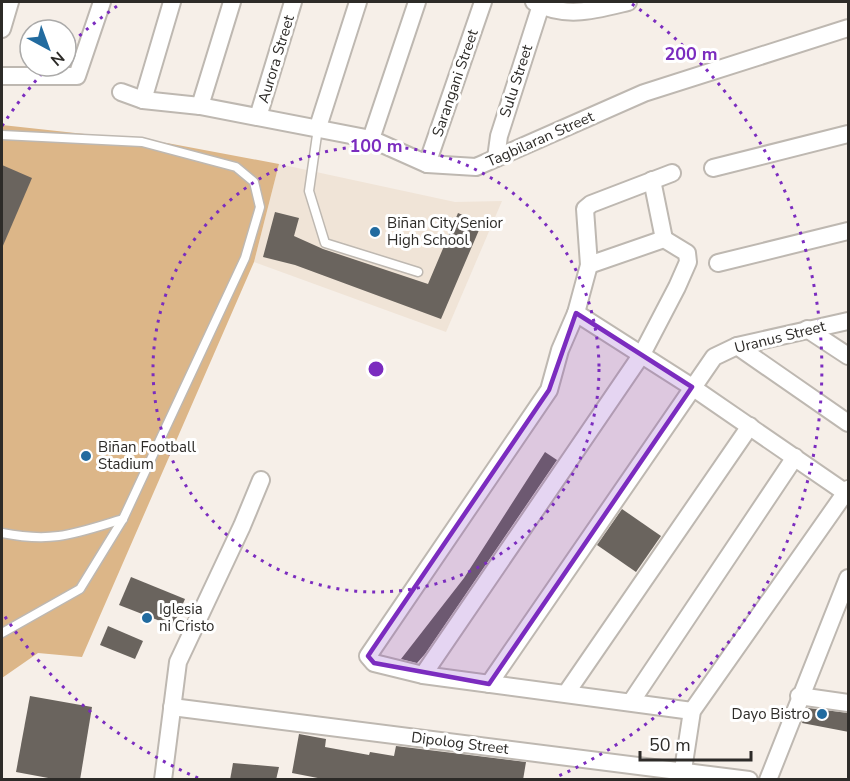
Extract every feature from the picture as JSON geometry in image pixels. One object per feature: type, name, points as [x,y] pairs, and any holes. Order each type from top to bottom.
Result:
[{"type":"street","points":[[2,29],[10,2]]},
{"type":"street","points":[[2,76],[77,76],[102,2]]},
{"type":"street","points":[[143,99],[172,2]]},
{"type":"street","points":[[200,106],[232,2]]},
{"type":"street","name":"Aurora Street","points":[[258,117],[293,2]]},
{"type":"street","points":[[318,127],[358,2]]},
{"type":"street","points":[[371,139],[417,2]]},
{"type":"street","name":"Sarangani Street","points":[[427,165],[483,2]]},
{"type":"street","points":[[538,3],[564,12],[584,13],[628,2]]},
{"type":"street","name":"Sulu Street","points":[[496,158],[498,136],[538,3]]},
{"type":"street","name":"Tagbilaran Street","points":[[121,92],[143,99],[200,106],[371,139],[427,165],[476,167],[654,90],[849,28]]},
{"type":"street","points":[[713,168],[849,134]]},
{"type":"street","points":[[672,174],[585,208],[590,265],[576,313],[560,350],[549,390],[368,656],[374,663],[423,675],[692,711]]},
{"type":"street","points":[[423,675],[642,354],[688,261],[687,253],[663,239],[652,180]]},
{"type":"street","points":[[718,263],[849,231]]},
{"type":"street","points":[[590,265],[663,239]]},
{"type":"street","points":[[576,313],[642,354],[847,491],[692,711],[683,770]]},
{"type":"street","name":"Uranus Street","points":[[489,684],[714,357],[737,346],[849,321]]},
{"type":"street","points":[[807,329],[849,356]]},
{"type":"street","points":[[737,346],[849,423]]},
{"type":"street","points":[[567,693],[750,426]]},
{"type":"street","points":[[631,702],[795,457]]},
{"type":"street","points":[[163,780],[178,662],[261,480]]},
{"type":"street","points":[[768,780],[799,696],[849,578]]},
{"type":"street","points":[[799,696],[849,703]]},
{"type":"street","name":"Dipolog Street","points":[[172,707],[749,780]]},
{"type":"lane","points":[[318,127],[309,191],[325,243],[418,272]]},
{"type":"lane","points":[[2,135],[142,142],[236,167],[254,182],[260,207],[245,258],[123,519],[80,589],[2,630]]},
{"type":"lane","points":[[2,533],[24,538],[62,538],[123,519]]},
{"type":"highlighted area","points":[[576,313],[692,387],[489,684],[374,663],[368,656],[549,390]]},
{"type":"shaded area","name":"Biñan Football Stadium","points":[[2,125],[167,143],[279,164],[254,262],[82,657],[38,653],[2,678]]},
{"type":"shaded area","name":"Biñan City Senior High School","points":[[279,164],[455,202],[502,201],[446,332],[254,262]]},
{"type":"building","points":[[2,165],[32,178],[2,248]]},
{"type":"building","points":[[275,212],[299,218],[294,236],[323,249],[428,284],[458,213],[482,223],[441,319],[295,265],[263,257]]},
{"type":"building","points":[[545,452],[557,460],[425,654],[417,663],[401,659],[464,578]]},
{"type":"building","points":[[622,509],[661,536],[636,572],[597,545]]},
{"type":"building","points":[[131,577],[185,599],[173,626],[119,605]]},
{"type":"building","points":[[108,626],[143,641],[135,659],[100,645]]},
{"type":"building","points":[[30,696],[92,707],[80,780],[59,780],[16,772]]},
{"type":"building","points":[[808,708],[849,713],[849,732],[802,723]]},
{"type":"building","points":[[299,734],[326,739],[325,747],[369,755],[370,752],[394,756],[396,746],[526,762],[523,780],[328,780],[292,773]]},
{"type":"building","points":[[233,763],[279,767],[276,780],[230,780]]},
{"type":"place","name":"Biñan City Senior High School","points":[[375,232]]},
{"type":"place","name":"Biñan Football Stadium","points":[[86,456]]},
{"type":"place","name":"Iglesia ni Cristo","points":[[147,618]]},
{"type":"place","name":"Dayo Bistro","points":[[822,714]]}]
